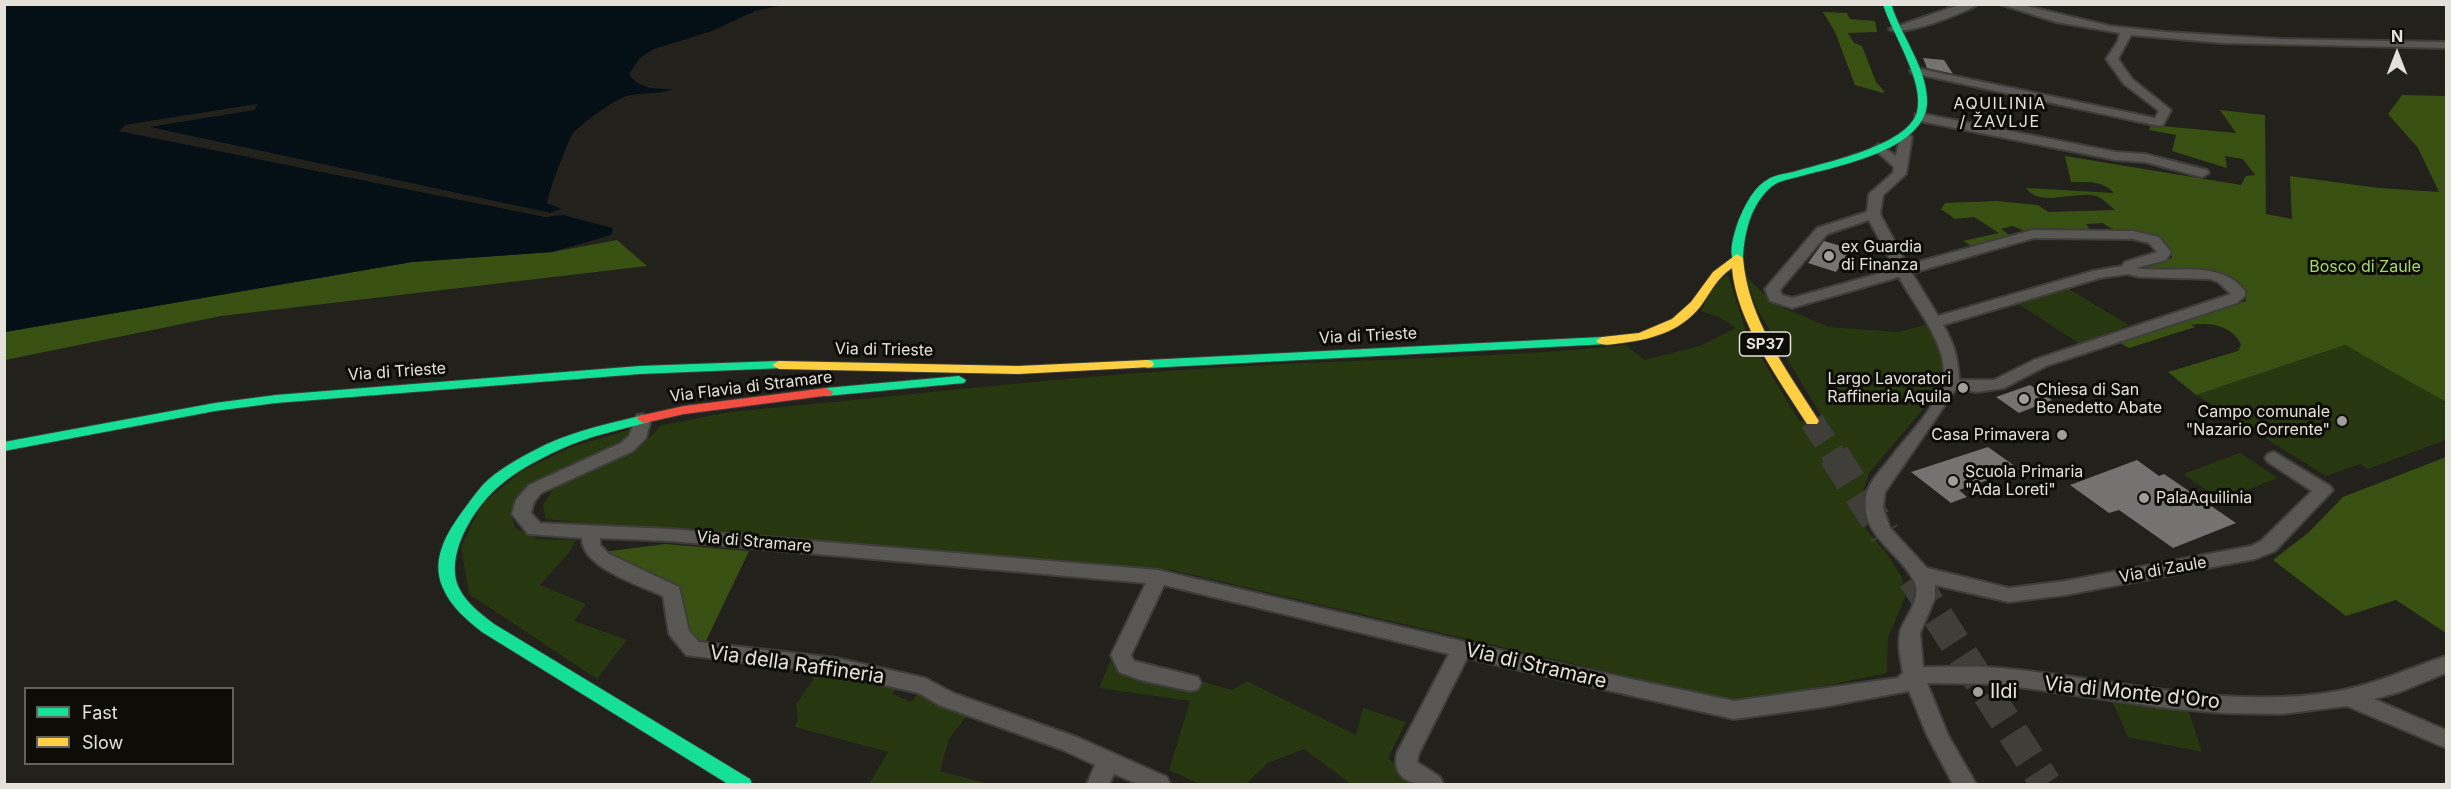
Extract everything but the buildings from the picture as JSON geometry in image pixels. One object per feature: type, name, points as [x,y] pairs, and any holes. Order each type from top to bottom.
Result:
[{"type":"street","points":[[1894,29],[1904,29],[1972,4]]},
{"type":"street","points":[[2005,4],[2058,21],[2196,38],[2446,45]]},
{"type":"street","points":[[1889,7],[1894,29],[1916,71],[1922,89],[1919,117],[1906,137],[1899,174],[1876,194],[1873,214],[1902,271],[1935,322],[1950,357],[1951,383],[1942,401],[1876,491],[1873,504],[1875,516],[1885,538],[1919,573],[1926,586],[1924,602],[1908,638],[1915,675],[1939,738],[1965,784]]},
{"type":"street","points":[[1916,71],[2159,122],[2165,110],[2127,81],[2113,63],[2112,59],[2124,41],[2126,30]]},
{"type":"street","points":[[1919,117],[2116,156],[2145,158],[2202,173]]},
{"type":"street","name":"SP37","points":[[1812,421],[1749,314],[1736,273],[1737,246],[1749,210],[1769,183],[1879,148],[1906,137]]},
{"type":"street","points":[[1879,148],[1901,167]]},
{"type":"street","points":[[1873,214],[1829,227],[1816,235],[1797,263],[1772,289],[1771,293],[1775,298],[1792,303],[2033,234],[2133,235],[2154,240],[2164,252],[2161,256],[2130,265],[2127,270]]},
{"type":"street","name":"Via di Trieste","points":[[4,447],[126,423],[276,399],[610,372],[750,364],[1018,370],[1587,342],[1640,336],[1665,328],[1684,317],[1715,272],[1736,261]]},
{"type":"street","points":[[1935,322],[2098,274],[2127,270],[2140,273],[2211,275],[2233,286],[2238,296],[2040,363],[2012,381],[1990,388],[1980,389],[1951,383]]},
{"type":"street","name":"Via Flavia di Stramare","points":[[743,784],[493,631],[469,613],[453,597],[445,576],[446,556],[462,517],[476,500],[500,478],[551,448],[643,419],[732,403],[1071,368]]},
{"type":"street","name":"Via di Stramare","points":[[643,419],[637,438],[627,447],[535,489],[525,500],[521,514],[535,529],[670,535],[1158,577],[1734,710],[1823,699],[1903,685],[1915,675]]},
{"type":"street","name":"Via di Zaule","points":[[1919,573],[1991,593],[2009,595],[2065,588],[2255,552],[2268,546],[2324,490],[2274,458]]},
{"type":"street","name":"Via della Raffineria","points":[[591,533],[591,546],[602,559],[672,592],[679,634],[693,649],[836,666],[925,686],[946,699],[1038,731],[1160,784]]},
{"type":"street","points":[[1158,577],[1121,655],[1126,666],[1140,672],[1191,683]]},
{"type":"street","points":[[1432,784],[1405,766],[1408,753],[1462,648]]},
{"type":"street","name":"Via di Monte d'Oro","points":[[1915,675],[1995,676],[2094,692],[2247,706],[2300,704],[2350,698],[2393,686],[2446,663]]},
{"type":"street","name":"Via di Monte d'Oro","points":[[2350,698],[2446,739]]},
{"type":"street","points":[[1098,784],[1108,762]]},
{"type":"green space","points":[[1823,12],[1847,13],[1850,19],[1875,21],[1877,32],[1848,33],[1854,43],[1862,46],[1876,82],[1884,91],[1883,93],[1855,85],[1835,32]]},
{"type":"green space","name":"Bosco di Zaule","points":[[2402,95],[2446,96],[2446,402],[2345,345],[2196,395],[2168,372],[2238,351],[2241,345],[2232,333],[2213,325],[2198,324],[2191,325],[2195,327],[2129,348],[2120,343],[2246,301],[2245,291],[2234,282],[2223,276],[2200,270],[2149,271],[2140,268],[2172,258],[2168,248],[2162,241],[2152,237],[2120,231],[2103,223],[2086,224],[2090,229],[2028,232],[2012,226],[2001,229],[2011,236],[1972,246],[1963,241],[1999,233],[1974,217],[1955,219],[1941,209],[1945,203],[1996,201],[2038,205],[2048,212],[2115,210],[2096,196],[2040,197],[2032,194],[2026,188],[2114,193],[2100,184],[2071,182],[2065,156],[2241,185],[2246,176],[2255,175],[2243,159],[2225,156],[2227,168],[2172,151],[2176,135],[2149,130],[2151,125],[2236,133],[2220,110],[2265,115],[2266,214],[2292,219],[2290,176],[2379,188],[2439,192],[2418,148],[2388,114]]},
{"type":"green space","points":[[617,240],[647,266],[221,316],[5,360],[5,332],[412,262],[552,252]]},
{"type":"green space","points":[[1728,275],[1746,332],[1799,421],[1824,420],[1757,309],[1745,275],[1774,304],[1829,327],[1898,332],[1929,324],[1944,367],[1930,401],[1869,473],[1859,503],[1866,529],[1902,577],[1905,597],[1888,638],[1887,673],[1741,703],[1172,570],[573,522],[546,519],[543,505],[554,488],[638,449],[662,425],[730,412],[1069,379],[1238,366],[1515,354],[1626,345],[1644,360],[1700,346],[1736,328],[1719,317],[1701,311],[1713,284]]},
{"type":"green space","points":[[2067,288],[2129,325],[2080,344],[2017,303]]},
{"type":"green space","name":"Campo comunale \"Nazario Corrente\"","points":[[2345,345],[2446,402],[2446,440],[2368,469],[2360,464],[2326,476],[2196,395]]},
{"type":"green space","points":[[632,429],[627,438],[529,485],[510,511],[515,528],[537,539],[576,540],[568,554],[540,585],[586,604],[574,621],[627,640],[597,679],[469,594],[461,547],[481,505],[520,472],[571,447]]},
{"type":"green space","points":[[2240,453],[2278,478],[2221,500],[2183,474]]},
{"type":"green space","points":[[2446,457],[2446,633],[2396,600],[2346,616],[2273,560],[2308,533],[2343,497]]},
{"type":"green space","points":[[665,544],[749,551],[704,645],[691,641],[682,613],[682,597],[677,585],[603,552]]},
{"type":"green space","points":[[1111,660],[1129,675],[1163,686],[1199,691],[1204,682],[1232,690],[1247,681],[1356,735],[1363,708],[1406,722],[1388,758],[1417,784],[1351,784],[1304,749],[1268,763],[1246,784],[1200,784],[1169,770],[1190,701],[1099,688]]},
{"type":"green space","points":[[809,668],[898,685],[892,694],[911,702],[920,690],[931,701],[968,714],[949,739],[940,771],[989,784],[869,784],[888,752],[795,727],[798,719],[796,704],[813,680]]},
{"type":"green space","points":[[2110,697],[2187,706],[2202,752],[2128,737]]},
{"type":"shaded area","points":[[5,5],[783,5],[755,11],[712,31],[654,49],[640,58],[629,74],[637,83],[648,87],[672,89],[627,96],[598,112],[573,133],[547,203],[561,209],[550,213],[148,127],[257,104],[125,125],[120,131],[545,217],[563,215],[613,228],[611,235],[552,252],[412,262],[5,332]]},
{"type":"pier","points":[[258,104],[254,110],[150,127],[550,213],[561,209],[558,214],[546,217],[119,131],[125,125]],"holes":[[[146,124],[147,130],[541,213],[125,129]]]},
{"type":"tunnel","points":[[1812,421],[1835,457]]},
{"type":"tunnel","points":[[1834,455],[1885,534]]},
{"type":"tunnel","points":[[1913,578],[2046,784]]},
{"type":"traffic: fast","points":[[1737,258],[1745,218],[1755,199],[1768,184],[1777,179],[1846,160],[1887,145],[1904,135],[1916,124],[1922,112],[1923,98],[1920,85],[1887,4]]},
{"type":"traffic: fast","points":[[1147,364],[1602,341]]},
{"type":"traffic: fast","points":[[4,447],[215,407],[276,399],[640,370],[779,365]]},
{"type":"traffic: fast","points":[[826,392],[959,380]]},
{"type":"traffic: fast","points":[[644,419],[567,441],[517,467],[489,487],[459,526],[451,542],[447,558],[447,573],[451,587],[459,601],[471,615],[488,628],[743,784]]},
{"type":"traffic: slow","points":[[1737,258],[1744,299],[1753,320],[1776,364],[1812,421]]},
{"type":"traffic: slow","points":[[1602,341],[1627,339],[1653,333],[1677,322],[1695,305],[1717,274],[1736,261]]},
{"type":"traffic: slow","points":[[779,365],[1018,370],[1147,364]]},
{"type":"traffic: jam","points":[[644,419],[684,410],[826,392]]},
{"type":"place","name":"ex Guardia di Finanza","points":[[1829,256]]},
{"type":"place","name":"Largo Lavoratori Raffineria Aquila","points":[[1963,388]]},
{"type":"place","name":"Chiesa di San Benedetto Abate","points":[[2024,399]]},
{"type":"place","name":"Campo comunale \"Nazario Corrente\"","points":[[2342,421]]},
{"type":"place","name":"Casa Primavera","points":[[2062,435]]},
{"type":"place","name":"Scuola Primaria \"Ada Loreti\"","points":[[1953,481]]},
{"type":"place","name":"PalaAquilinia","points":[[2144,498]]},
{"type":"place","name":"Ildi","points":[[1978,692]]},
{"type":"district","name":"AQUILINIA / ŽAVLJE","points":[[2000,113]]}]
